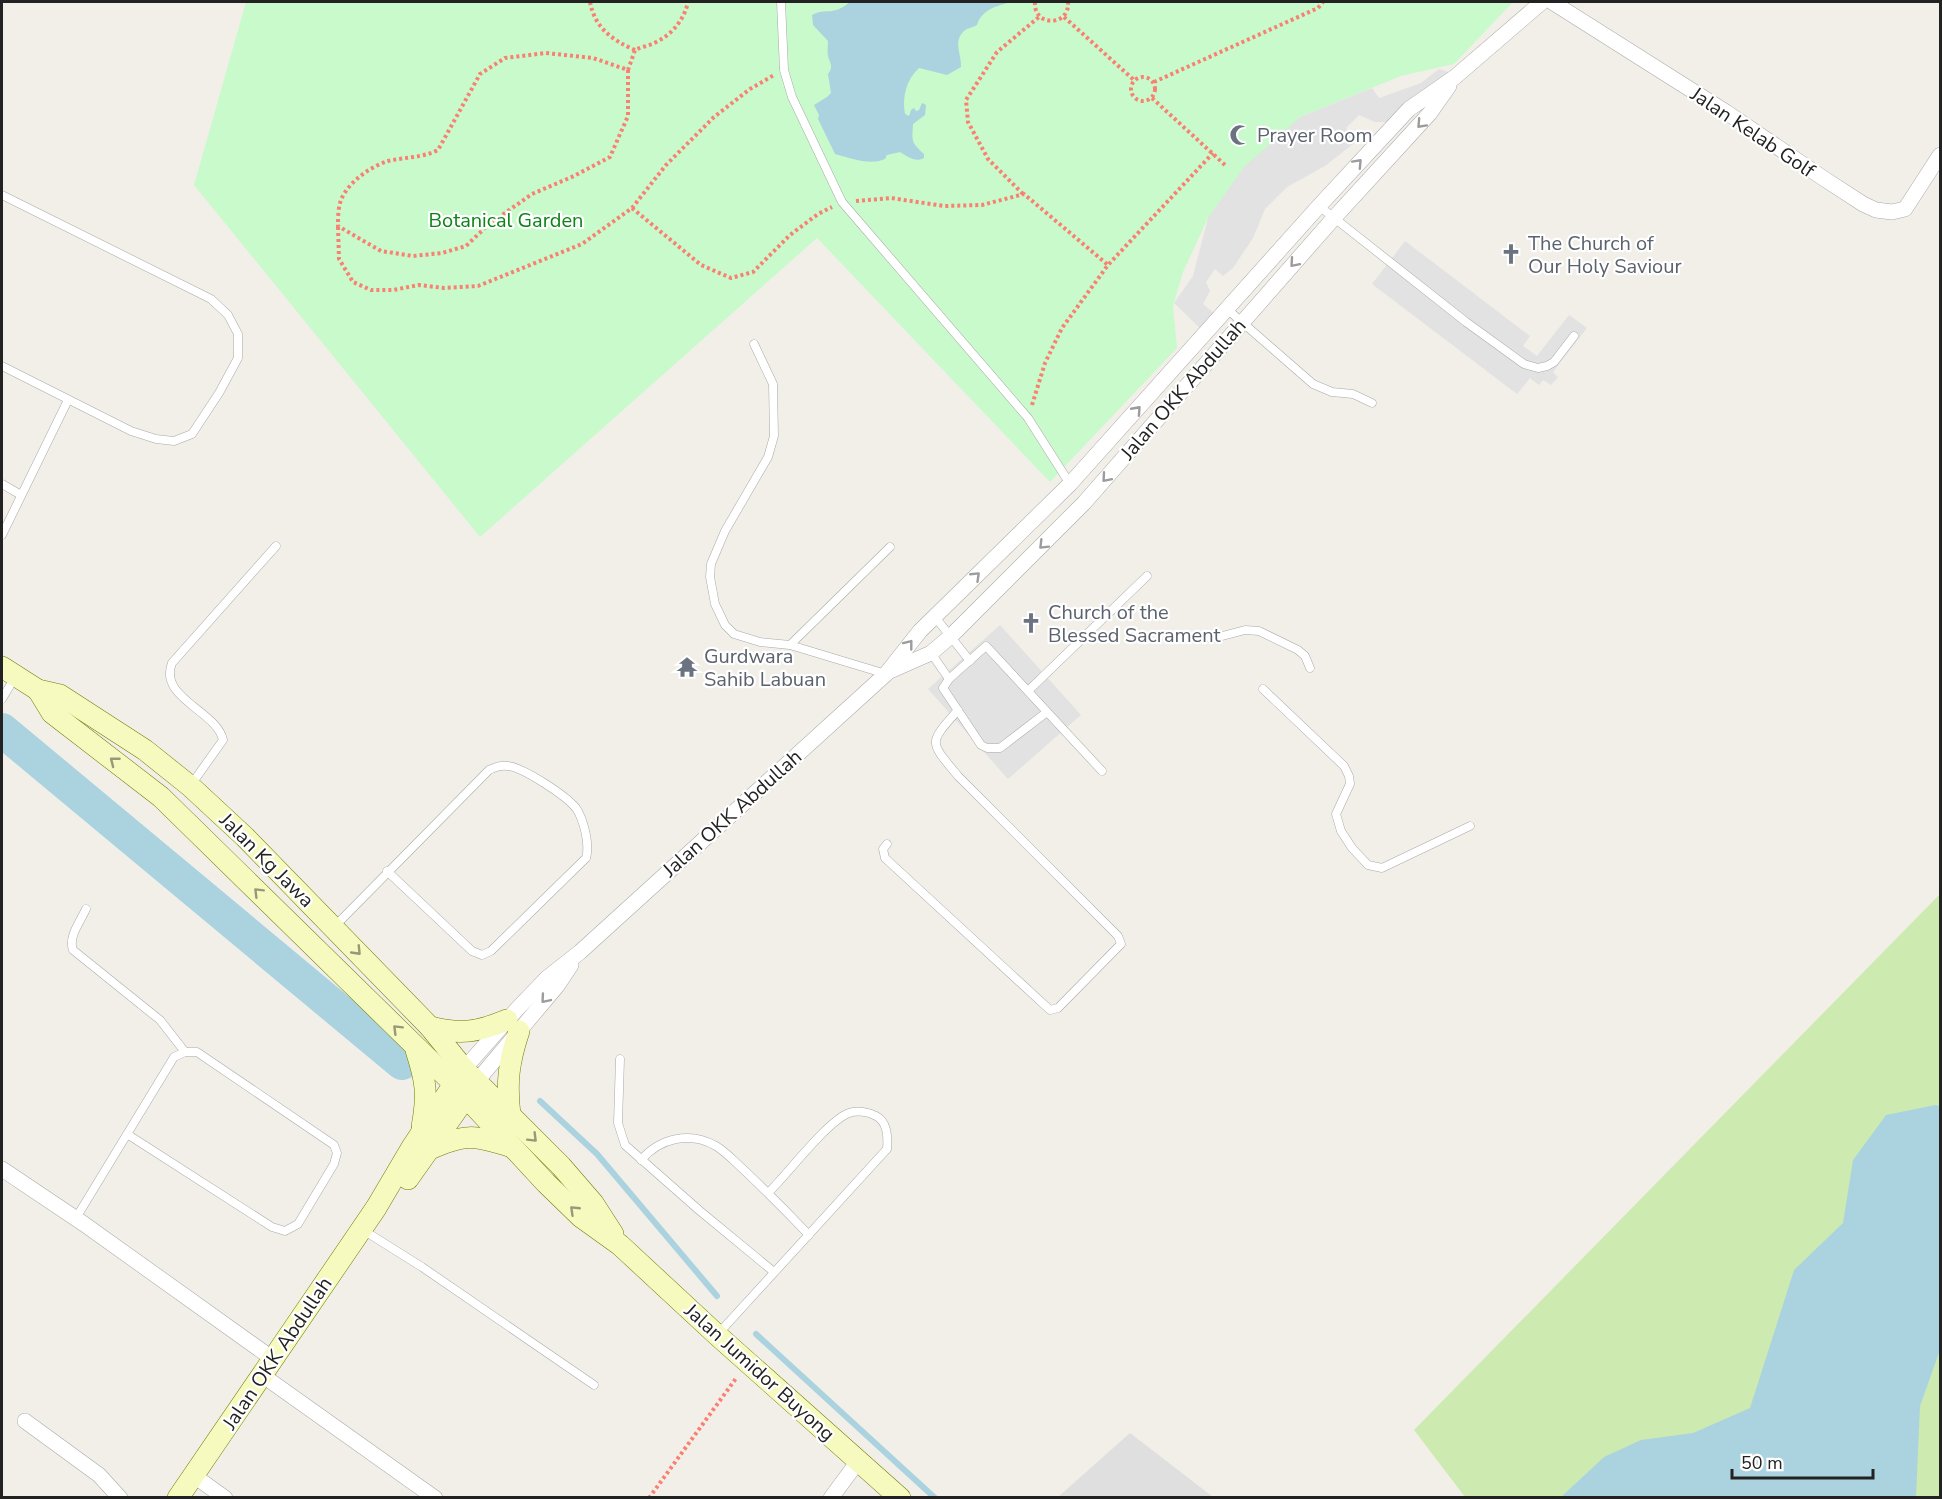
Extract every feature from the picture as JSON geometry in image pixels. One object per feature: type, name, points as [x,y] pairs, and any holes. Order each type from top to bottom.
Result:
[{"type":"main road","name":"Jalan Kg Jawa","points":[[9,672],[38,690],[60,695],[145,750],[190,786],[245,837],[430,1027],[465,1083]]},
{"type":"main road","name":"Jalan Kg Jawa","points":[[38,690],[52,713],[160,797],[415,1048],[465,1083]]},
{"type":"main road","points":[[430,1027],[452,1033],[513,1025],[512,1052],[507,1078],[510,1114]]},
{"type":"main road","points":[[415,1048],[426,1084],[424,1142],[476,1136],[513,1147]]},
{"type":"main road","name":"Jalan Jumidor Buyong","points":[[465,1083],[510,1114],[561,1166],[593,1203],[620,1245]]},
{"type":"main road","name":"Jalan Jumidor Buyong","points":[[465,1083],[513,1147],[581,1217],[620,1245],[717,1335],[900,1497]]},
{"type":"main road","name":"Jalan OKK Abdullah","points":[[178,1497],[362,1229],[391,1180],[424,1142],[465,1083]]},
{"type":"street","name":"Jalan OKK Abdullah","points":[[465,1083],[513,1025],[547,978],[580,952],[886,674],[920,630],[1070,484],[1409,109],[1455,76],[1542,2]]},
{"type":"street","name":"Jalan Kelab Golf","points":[[1552,2],[1726,112],[1833,185],[1876,210],[1892,212],[1905,209],[1941,155]]},
{"type":"street","name":"Jalan OKK Abdullah","points":[[886,674],[931,653],[951,636],[1084,503],[1333,219],[1430,113],[1455,76]]},
{"type":"street","points":[[2,1169],[76,1218],[435,1497]]},
{"type":"street","points":[[25,1421],[99,1475],[120,1497]]},
{"type":"street","points":[[831,1497],[858,1461]]},
{"type":"street","points":[[193,1476],[225,1497]]},
{"type":"lane","points":[[781,2],[784,70],[792,97],[842,202],[1028,418],[1070,484]]},
{"type":"lane","points":[[2,195],[211,299],[228,315],[238,334],[238,358],[219,393],[192,434],[174,441],[156,439],[131,431],[2,366]]},
{"type":"lane","points":[[1319,206],[1466,322],[1524,364],[1538,368],[1554,362],[1574,336]]},
{"type":"lane","points":[[1227,309],[1313,384],[1332,392],[1353,393],[1372,404]]},
{"type":"lane","points":[[754,344],[773,384],[774,436],[768,457],[725,531],[711,564],[710,577],[716,604],[725,625],[734,634],[760,642],[790,645],[886,674]]},
{"type":"lane","points":[[2,535],[68,400]]},
{"type":"lane","points":[[2,484],[21,495]]},
{"type":"lane","points":[[190,786],[223,740],[222,734],[215,726],[169,680],[172,663],[276,546]]},
{"type":"lane","points":[[790,645],[890,546]]},
{"type":"lane","points":[[1028,691],[1147,576]]},
{"type":"lane","points":[[935,617],[970,661]]},
{"type":"lane","points":[[1211,639],[1245,630],[1259,631],[1298,650],[1305,656],[1310,668]]},
{"type":"lane","points":[[1047,712],[1000,748],[992,749],[981,745],[943,688],[949,679],[986,646],[1102,771]]},
{"type":"lane","points":[[931,653],[949,679]]},
{"type":"lane","points":[[2,699],[9,672]]},
{"type":"lane","points":[[1263,689],[1344,766],[1350,784],[1336,814],[1341,831],[1352,848],[1368,865],[1382,868],[1470,826]]},
{"type":"lane","points":[[887,844],[883,849],[885,858],[1050,1010],[1058,1008],[1121,944],[1118,936],[958,776],[942,756],[936,746],[935,738],[939,730],[958,710]]},
{"type":"lane","points":[[334,927],[387,871],[489,770],[500,765],[511,766],[550,786],[576,809],[588,842],[586,858],[491,951],[482,955],[472,951],[387,871]]},
{"type":"lane","points":[[86,909],[73,937],[74,950],[160,1020],[185,1052]]},
{"type":"lane","points":[[76,1218],[127,1134],[174,1057],[185,1052],[197,1052],[334,1145],[337,1153],[334,1164],[298,1224],[285,1231],[272,1227],[127,1134]]},
{"type":"lane","points":[[620,1059],[618,1123],[625,1145],[699,1211],[774,1272]]},
{"type":"lane","points":[[717,1335],[887,1149],[886,1128],[879,1117],[866,1112],[849,1113],[834,1123],[768,1192]]},
{"type":"lane","points":[[641,1160],[651,1149],[674,1140],[685,1138],[703,1140],[726,1153],[809,1235]]},
{"type":"lane","points":[[362,1229],[422,1267],[594,1385]]},
{"type":"path","points":[[590,2],[597,22],[606,33],[617,42],[635,50],[658,41],[674,30],[688,2]]},
{"type":"path","points":[[1035,2],[1034,7],[1039,17],[1048,22],[1064,17],[1068,2]]},
{"type":"path","points":[[1154,82],[1318,8],[1323,2]]},
{"type":"path","points":[[1024,194],[988,159],[968,122],[966,100],[998,52],[1039,17]]},
{"type":"path","points":[[1064,17],[1134,80]]},
{"type":"path","points":[[338,226],[381,251],[413,256],[442,253],[466,246],[488,225],[532,194],[574,177],[610,157],[628,116],[628,70],[635,50]]},
{"type":"path","points":[[628,70],[593,58],[546,53],[506,58],[480,74],[438,150],[428,155],[387,162],[363,173],[343,195],[338,214],[339,259],[353,282],[370,290],[393,290],[419,285],[444,288],[478,286],[582,244],[632,208],[666,165],[714,117],[750,89],[784,70]]},
{"type":"path","points":[[1144,76],[1154,82],[1155,93],[1152,98],[1142,101],[1132,96],[1131,85],[1134,80],[1144,76]]},
{"type":"path","points":[[1152,98],[1225,165]]},
{"type":"path","points":[[1028,418],[1045,363],[1062,328],[1108,265],[1213,153]]},
{"type":"path","points":[[649,1497],[748,1361]]},
{"type":"shaded area","points":[[1439,69],[1455,74],[1403,122],[1375,122],[1359,115],[1346,128],[1357,141],[1325,166],[1287,187],[1265,209],[1253,238],[1233,268],[1223,276],[1215,269],[1206,282],[1210,291],[1203,304],[1219,317],[1206,334],[1174,303],[1193,276],[1208,218],[1244,167],[1300,117],[1372,88],[1379,98],[1421,83]]},
{"type":"shaded area","points":[[1405,241],[1530,336],[1523,346],[1537,356],[1569,315],[1587,328],[1553,372],[1558,377],[1551,385],[1543,380],[1539,385],[1530,378],[1517,394],[1372,284]]},
{"type":"shaded area","points":[[1000,625],[1081,715],[1008,779],[928,689]]},
{"type":"shaded area","points":[[1130,1433],[1213,1497],[1058,1497]]},
{"type":"green space","name":"Botanical Garden","points":[[246,2],[1513,2],[1454,64],[1401,76],[1300,117],[1208,218],[1183,272],[1173,306],[1177,348],[1050,482],[817,238],[480,537],[194,185]]},
{"type":"green space","points":[[1940,894],[1940,1497],[1465,1497],[1414,1430]]},
{"type":"water","points":[[850,2],[1011,2],[986,12],[977,25],[963,32],[958,44],[961,67],[947,75],[919,68],[908,83],[904,101],[905,114],[909,116],[914,108],[916,111],[919,110],[922,103],[926,105],[925,115],[913,124],[912,135],[913,141],[924,154],[924,158],[914,159],[900,152],[887,155],[885,159],[879,161],[866,162],[835,154],[818,119],[819,115],[814,105],[831,93],[828,74],[831,67],[828,41],[813,25],[812,15],[834,11]]},
{"type":"water","points":[[1935,1105],[1940,1106],[1940,1350],[1920,1406],[1916,1497],[1561,1497],[1604,1457],[1641,1440],[1693,1433],[1750,1408],[1794,1270],[1843,1223],[1853,1160],[1886,1115]]},
{"type":"waterway","points":[[2,730],[402,1063]]},
{"type":"waterway","points":[[540,1101],[597,1154],[717,1296]]},
{"type":"waterway","points":[[756,1334],[935,1498]]},
{"type":"place","name":"Prayer Room","points":[[1240,135]]},
{"type":"place","name":"The Church of Our Holy Saviour","points":[[1511,254]]},
{"type":"place","name":"Church of the Blessed Sacrament","points":[[1031,623]]},
{"type":"place","name":"Gurdwara Sahib Labuan","points":[[687,667]]}]
